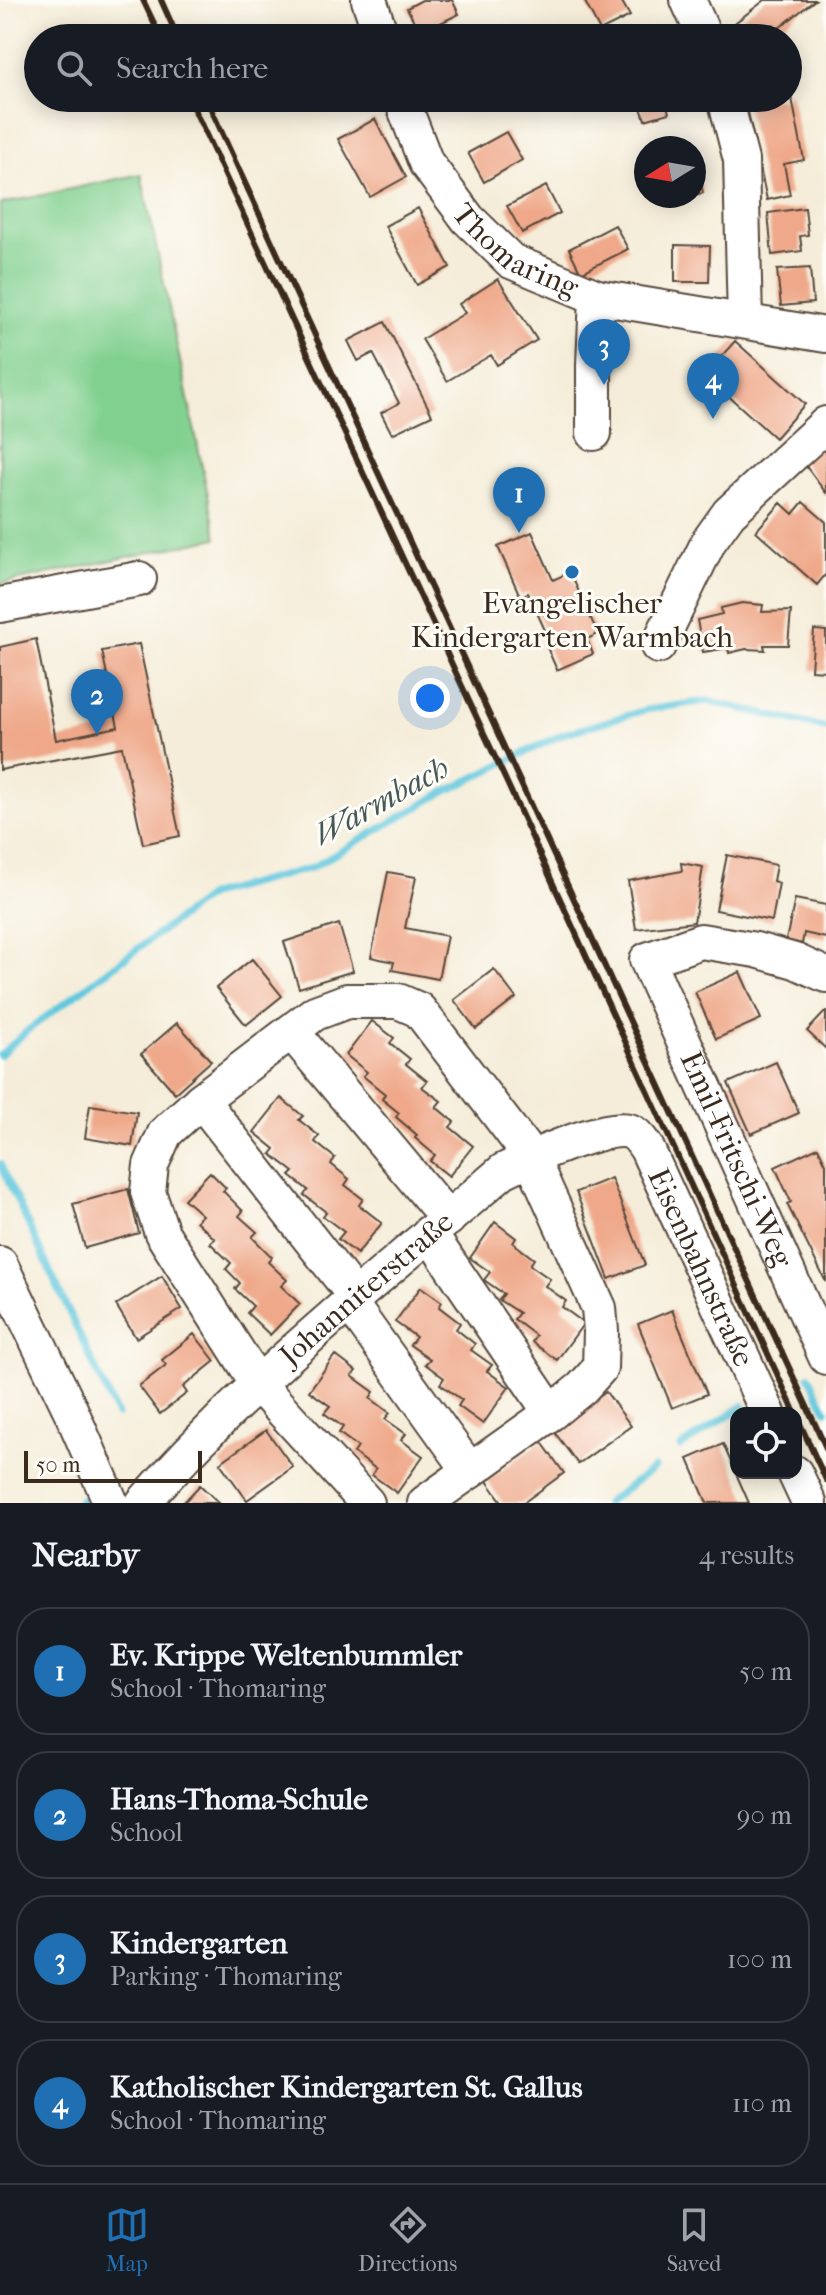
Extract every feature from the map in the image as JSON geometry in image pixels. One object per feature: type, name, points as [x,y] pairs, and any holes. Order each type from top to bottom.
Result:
[{"type":"street","points":[[369,0],[377,24]]},
{"type":"street","points":[[688,0],[699,24]]},
{"type":"street","name":"Thomaring","points":[[406,112],[426,163],[468,219],[511,261],[597,297],[826,335]]},
{"type":"street","points":[[729,112],[741,160],[745,321]]},
{"type":"street","points":[[594,433],[597,297]]},
{"type":"street","points":[[658,646],[709,541],[729,513],[826,424]]},
{"type":"street","points":[[0,605],[139,579]]},
{"type":"street","name":"Emil-Fritschi-Weg","points":[[826,975],[795,961],[756,950],[701,941],[647,960],[826,1357]]},
{"type":"street","points":[[367,1503],[258,1384],[162,1233],[148,1192],[151,1165],[165,1133],[201,1100],[315,1013],[347,1001],[398,1001],[419,1010],[531,1157],[599,1308],[600,1368],[582,1388],[551,1413],[425,1503]]},
{"type":"street","points":[[292,1032],[438,1226],[551,1413]]},
{"type":"street","points":[[201,1100],[352,1299],[470,1471]]},
{"type":"street","name":"Johanniterstraße","points":[[143,1503],[258,1384],[352,1299],[503,1171],[531,1157],[610,1130],[627,1130]]},
{"type":"street","name":"Eisenbahnstraße","points":[[627,1130],[636,1134],[647,1149],[765,1407]]},
{"type":"street","points":[[0,1264],[71,1411],[111,1503]]},
{"type":"street","points":[[798,1479],[809,1503]]},
{"type":"green space","points":[[141,174],[217,538],[0,584],[0,204]]},
{"type":"building","points":[[422,0],[452,0],[459,14],[438,24],[415,24],[407,8]]},
{"type":"building","points":[[584,0],[621,0],[630,16],[614,24],[596,24]]},
{"type":"building","points":[[765,0],[815,0],[784,24],[733,24]]},
{"type":"building","points":[[642,112],[669,112],[669,113],[645,120]]},
{"type":"building","points":[[748,112],[795,112],[804,160],[784,164],[790,195],[767,200]]},
{"type":"building","points":[[375,119],[406,177],[370,197],[338,139]]},
{"type":"building","points":[[506,132],[522,160],[484,182],[468,153]]},
{"type":"building","points":[[546,186],[560,213],[522,233],[507,206]]},
{"type":"building","points":[[418,208],[450,267],[417,285],[385,226]]},
{"type":"building","points":[[805,208],[808,235],[800,236],[802,251],[772,255],[768,213]]},
{"type":"building","points":[[615,225],[628,249],[581,273],[569,249]]},
{"type":"building","points":[[675,245],[710,246],[709,282],[675,282]]},
{"type":"building","points":[[810,268],[813,303],[781,306],[777,270]]},
{"type":"building","points":[[498,279],[537,340],[497,365],[491,355],[447,381],[422,339],[465,313],[459,304]]},
{"type":"building","points":[[385,322],[432,415],[392,434],[381,413],[399,403],[373,353],[358,361],[348,341]]},
{"type":"building","points":[[735,341],[805,404],[775,438],[705,375]]},
{"type":"building","points":[[826,443],[826,493],[802,461]]},
{"type":"building","points":[[803,502],[826,522],[826,574],[817,585],[756,531],[781,503],[793,514]]},
{"type":"building","points":[[532,532],[553,580],[570,572],[598,634],[587,639],[593,654],[557,670],[545,643],[550,641],[528,593],[520,596],[498,547]]},
{"type":"building","points":[[742,603],[763,605],[762,612],[791,611],[788,645],[764,645],[765,650],[746,649],[729,653],[728,648],[703,652],[697,620],[722,614],[721,608]]},
{"type":"building","points":[[814,630],[826,631],[826,671],[811,670]]},
{"type":"building","points":[[36,639],[56,740],[118,727],[102,651],[139,644],[180,836],[143,844],[122,747],[0,770],[0,647]]},
{"type":"building","points":[[727,855],[776,865],[773,881],[779,883],[772,921],[716,910]]},
{"type":"building","points":[[681,863],[703,867],[694,922],[636,929],[628,881],[682,871]]},
{"type":"building","points":[[388,872],[416,877],[405,928],[447,936],[438,979],[392,970],[394,962],[371,957]]},
{"type":"building","points":[[795,899],[826,905],[826,938],[804,933],[802,944],[786,940]]},
{"type":"building","points":[[339,924],[353,971],[299,988],[284,942]]},
{"type":"building","points":[[252,959],[282,996],[246,1025],[216,988]]},
{"type":"building","points":[[494,969],[516,998],[476,1029],[454,1000]]},
{"type":"building","points":[[740,972],[761,1019],[716,1039],[695,992]]},
{"type":"building","points":[[826,1011],[826,1049],[807,1031]]},
{"type":"building","points":[[372,1021],[394,1038],[390,1043],[410,1059],[406,1064],[427,1081],[422,1087],[441,1101],[436,1107],[454,1122],[450,1127],[473,1146],[449,1176],[430,1161],[435,1155],[396,1117],[399,1113],[382,1099],[385,1094],[363,1076],[367,1072],[346,1055]]},
{"type":"building","points":[[177,1023],[211,1061],[175,1093],[141,1054]]},
{"type":"building","points":[[776,1062],[799,1113],[751,1134],[728,1083]]},
{"type":"building","points":[[281,1098],[303,1116],[299,1120],[319,1136],[315,1142],[335,1158],[331,1164],[349,1179],[345,1185],[363,1199],[359,1205],[382,1223],[357,1254],[338,1239],[344,1232],[323,1216],[326,1212],[304,1195],[308,1190],[290,1176],[294,1172],[271,1154],[275,1149],[254,1132]]},
{"type":"building","points":[[90,1105],[137,1112],[132,1146],[85,1138]]},
{"type":"building","points":[[818,1147],[826,1164],[826,1282],[787,1204],[791,1202],[775,1167]]},
{"type":"building","points":[[210,1172],[243,1211],[239,1216],[257,1232],[252,1237],[272,1257],[268,1262],[287,1280],[281,1286],[300,1304],[270,1335],[247,1313],[253,1306],[235,1289],[240,1283],[226,1269],[231,1263],[210,1243],[215,1239],[196,1221],[202,1215],[184,1199]]},
{"type":"building","points":[[611,1178],[645,1265],[609,1279],[576,1192]]},
{"type":"building","points":[[128,1189],[139,1233],[85,1248],[73,1204]]},
{"type":"building","points":[[495,1222],[516,1238],[513,1243],[534,1259],[530,1265],[550,1279],[545,1286],[566,1301],[562,1307],[584,1323],[557,1360],[532,1342],[536,1336],[514,1319],[519,1313],[499,1300],[504,1294],[484,1280],[490,1272],[470,1258]]},
{"type":"building","points":[[162,1276],[182,1309],[136,1338],[116,1305]]},
{"type":"building","points":[[421,1287],[442,1302],[439,1307],[460,1323],[456,1329],[475,1344],[471,1350],[492,1365],[487,1371],[509,1387],[483,1424],[458,1406],[462,1400],[440,1384],[444,1378],[425,1364],[430,1359],[410,1345],[416,1337],[395,1322]]},
{"type":"building","points":[[672,1310],[707,1394],[672,1408],[638,1324]]},
{"type":"building","points":[[194,1334],[215,1361],[183,1387],[187,1393],[160,1414],[139,1386],[166,1365],[162,1360]]},
{"type":"building","points":[[335,1355],[356,1371],[352,1376],[374,1392],[370,1398],[390,1413],[385,1419],[406,1434],[401,1440],[423,1456],[397,1493],[372,1475],[376,1469],[354,1453],[358,1447],[339,1433],[343,1427],[324,1413],[330,1406],[309,1391]]},
{"type":"building","points":[[606,1392],[631,1426],[578,1464],[553,1430]]},
{"type":"building","points":[[266,1430],[293,1467],[247,1500],[220,1463]]},
{"type":"building","points":[[541,1441],[564,1473],[523,1503],[503,1503],[487,1481]]},
{"type":"building","points":[[723,1444],[730,1460],[730,1479],[738,1479],[749,1503],[707,1503],[688,1459]]},
{"type":"building","points":[[200,1485],[219,1503],[183,1503]]},
{"type":"waterway","name":"Warmbach","points":[[0,1055],[28,1030],[210,895],[311,868],[439,795],[563,734],[645,710],[707,701],[826,728]]},
{"type":"waterway","name":"Warmbach","points":[[0,1164],[117,1415]]},
{"type":"waterway","points":[[809,1376],[826,1410]]},
{"type":"waterway","points":[[681,1447],[743,1406]]},
{"type":"waterway","points":[[606,1503],[654,1468]]},
{"type":"waterway","name":"Warmbach","points":[[78,1503],[85,1496]]},
{"type":"railway","points":[[143,0],[154,24]]},
{"type":"railway","points":[[161,0],[172,24]]},
{"type":"railway","points":[[196,112],[792,1407]]},
{"type":"railway","points":[[212,112],[826,1448]]},
{"type":"railway","points":[[802,1428],[826,1480]]},
{"type":"place","name":"Kindergarten","points":[[604,385]]},
{"type":"place","name":"Katholischer Kindergarten St. Gallus","points":[[713,419]]},
{"type":"place","name":"Ev. Krippe Weltenbummler","points":[[519,533]]},
{"type":"place","name":"Evangelischer Kindergarten Warmbach","points":[[572,572]]},
{"type":"place","name":"Hans-Thoma-Schule","points":[[97,735]]}]
